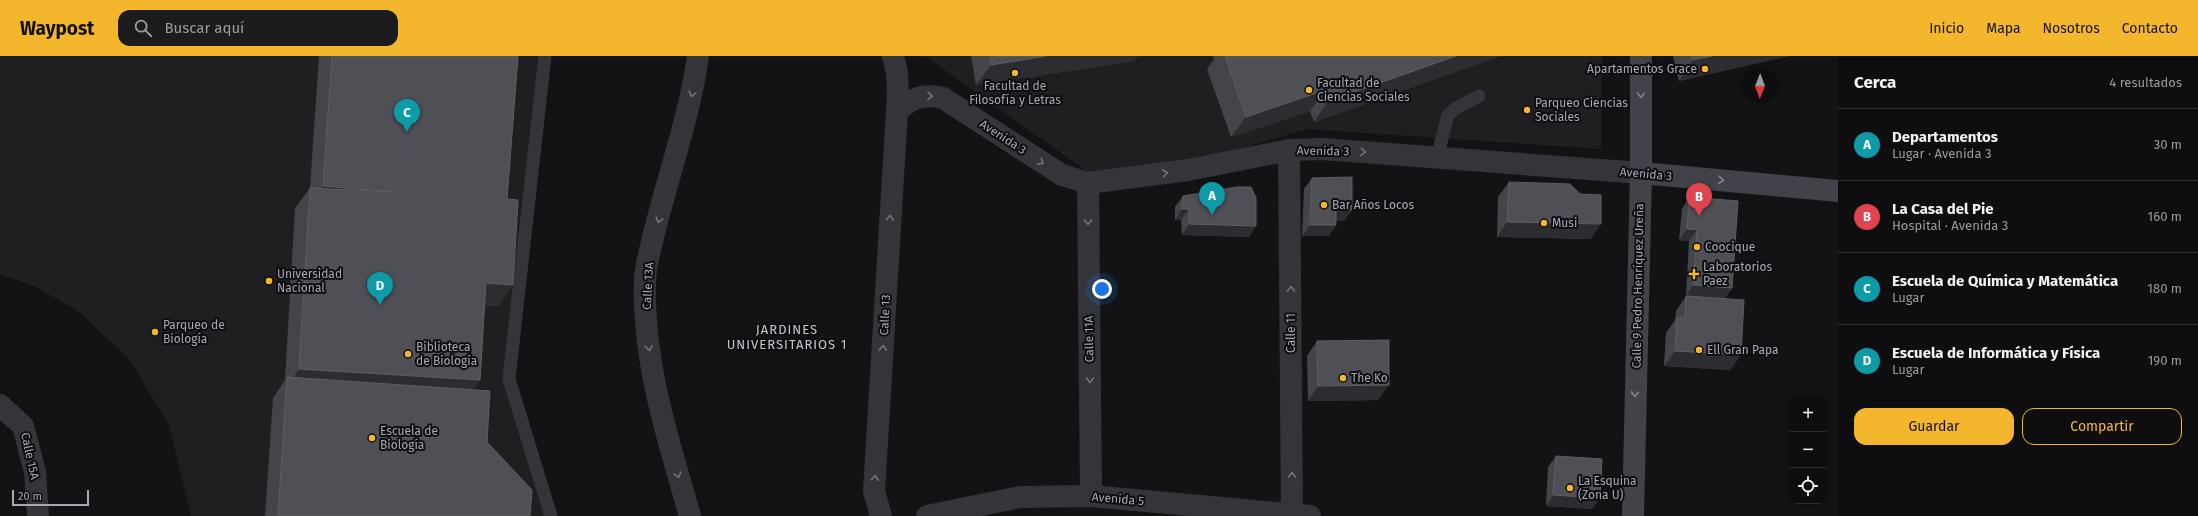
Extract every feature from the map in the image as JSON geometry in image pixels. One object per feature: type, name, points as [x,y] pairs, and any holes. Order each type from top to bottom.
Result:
[{"type":"main road","name":"Calle 9 Pedro Henríquez Ureña","points":[[1633,516],[1641,173],[1641,56]]},
{"type":"main road","name":"Avenida 3","points":[[1641,173],[1838,191]]},
{"type":"street","name":"Calle 13A","points":[[690,516],[659,408],[648,348],[645,296],[647,265],[694,86],[698,56]]},
{"type":"street","points":[[893,56],[897,72],[897,112]]},
{"type":"street","name":"Avenida 3","points":[[897,112],[905,104],[916,97],[930,95],[943,98],[1062,176],[1088,183],[1188,170],[1290,150],[1323,149],[1641,173]]},
{"type":"street","name":"Calle 13","points":[[881,516],[874,491],[897,112]]},
{"type":"street","name":"Calle 11","points":[[1290,150],[1298,516]]},
{"type":"street","name":"Calle 11A","points":[[1088,183],[1091,496]]},
{"type":"street","name":"Calle 15A","points":[[0,406],[23,426],[35,472],[38,516]]},
{"type":"street","name":"Avenida 5","points":[[928,516],[1020,497],[1091,496],[1298,516]]},
{"type":"lane","points":[[545,56],[509,379],[551,516]]},
{"type":"lane","points":[[1437,158],[1448,115],[1456,108],[1479,96]]},
{"type":"shaded area","name":"Universidad Nacional","points":[[0,56],[545,56],[509,379],[551,516],[191,516],[169,425],[129,359],[78,311],[36,287],[0,274]]},
{"type":"shaded area","points":[[925,56],[1602,56],[1601,149],[1308,129],[1201,160],[1089,173]]},
{"type":"building","points":[[332,56],[518,56],[507,199],[518,200],[513,285],[486,283],[480,380],[299,369],[310,188],[394,192],[323,186]]},
{"type":"building","points":[[990,56],[1046,56],[991,65]]},
{"type":"building","points":[[1225,56],[1456,56],[1328,101],[1325,90],[1246,117]]},
{"type":"building","points":[[1692,56],[1712,56],[1693,60]]},
{"type":"building","name":"Bar Años Locos","points":[[1352,177],[1352,210],[1336,209],[1336,225],[1310,225],[1312,178]]},
{"type":"building","points":[[1509,182],[1570,184],[1580,194],[1601,195],[1601,224],[1507,222]]},
{"type":"building","points":[[1237,187],[1251,187],[1256,198],[1256,226],[1189,224],[1189,209],[1182,209],[1183,196]]},
{"type":"building","points":[[1689,197],[1738,201],[1732,288],[1693,285],[1697,230],[1687,229]]},
{"type":"building","name":"Ell Gran Papa","points":[[1686,296],[1744,300],[1741,355],[1675,351],[1677,318],[1685,318]]},
{"type":"building","points":[[1389,340],[1389,385],[1318,386],[1317,341]]},
{"type":"building","name":"Escuela de Biología","points":[[287,377],[490,391],[487,442],[532,490],[530,516],[278,516]]},
{"type":"building","name":"La Esquina (Zona U)","points":[[1556,456],[1602,459],[1600,498],[1553,495]]},
{"type":"place","name":"Apartamentos Grace","points":[[1705,69]]},
{"type":"place","name":"Facultad de Filosofía y Letras","points":[[1015,73]]},
{"type":"place","name":"Facultad de Ciencias Sociales","points":[[1309,90]]},
{"type":"place","name":"Parqueo Ciencias Sociales","points":[[1527,110]]},
{"type":"place","name":"Escuela de Química y Matemática","points":[[407,132]]},
{"type":"place","name":"Bar Años Locos","points":[[1324,205]]},
{"type":"place","name":"Departamentos","points":[[1212,215]]},
{"type":"place","name":"La Casa del Pie","points":[[1699,216]]},
{"type":"place","name":"Musi","points":[[1544,223]]},
{"type":"place","name":"Coocique","points":[[1697,247]]},
{"type":"place","name":"Laboratorios Paez","points":[[1694,274]]},
{"type":"place","name":"Universidad Nacional","points":[[269,281]]},
{"type":"place","name":"Escuela de Informática y Física","points":[[380,305]]},
{"type":"place","name":"Parqueo de Biología","points":[[155,332]]},
{"type":"place","name":"Ell Gran Papa","points":[[1699,350]]},
{"type":"place","name":"Biblioteca de Biología","points":[[408,354]]},
{"type":"place","name":"The Ko","points":[[1343,378]]},
{"type":"place","name":"Escuela de Biología","points":[[372,438]]},
{"type":"place","name":"La Esquina (Zona U)","points":[[1570,488]]},
{"type":"district","name":"JARDINES UNIVERSITARIOS 1","points":[[787,336]]}]
